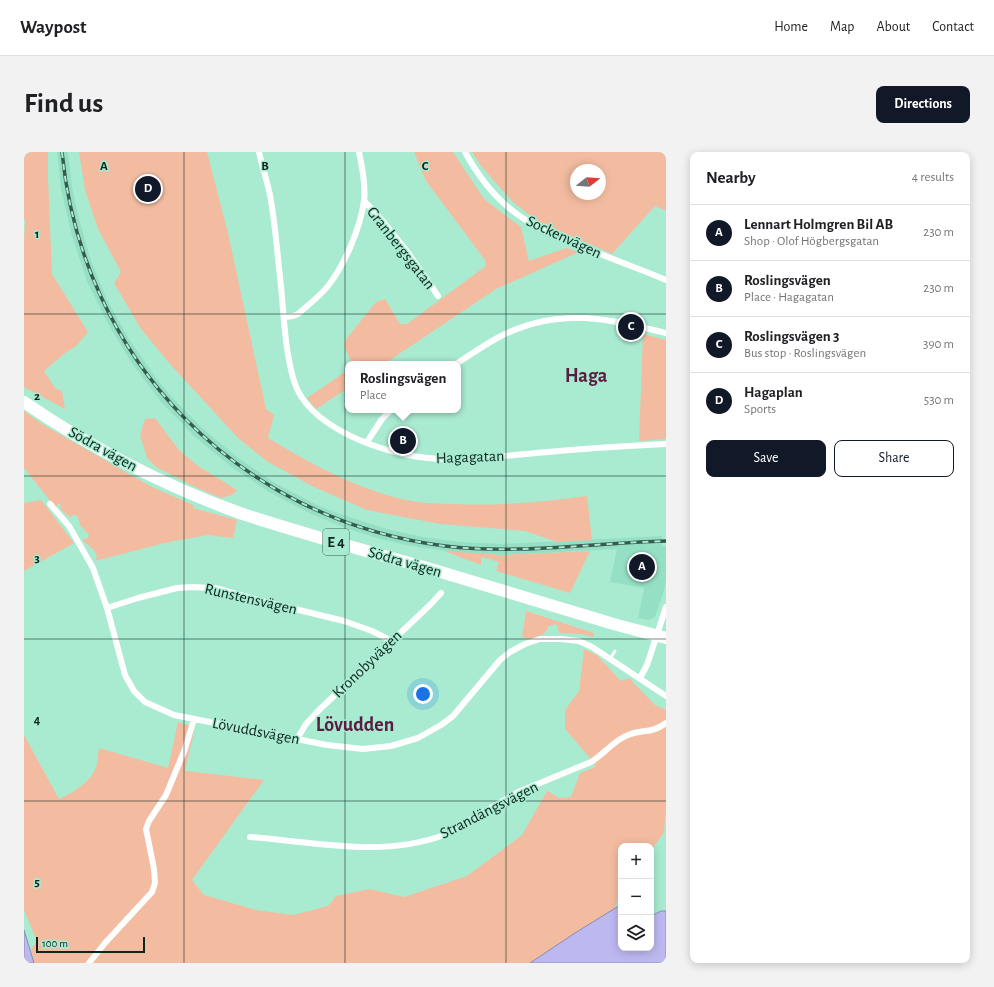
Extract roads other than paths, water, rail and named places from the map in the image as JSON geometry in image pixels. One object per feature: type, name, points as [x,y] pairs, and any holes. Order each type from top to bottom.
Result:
[{"type":"highway","name":"Södra vägen","points":[[24,402],[105,452],[171,485],[238,512],[298,531],[662,637]]},
{"type":"street","name":"Hagagatan","points":[[259,152],[272,207],[290,364],[294,382],[300,396],[307,405],[326,421],[367,442],[400,453],[428,458],[450,459],[666,444]]},
{"type":"street","points":[[285,318],[298,314],[327,286],[342,264],[352,243],[364,201],[363,178],[359,152]]},
{"type":"street","name":"Sockenvägen","points":[[464,152],[486,185],[513,212],[545,231],[666,280]]},
{"type":"street","name":"Granbergsgatan","points":[[364,201],[376,212],[392,232],[438,296]]},
{"type":"street","points":[[461,361],[505,334],[524,326],[546,320],[573,317],[593,318],[631,324],[666,333]]},
{"type":"street","points":[[367,442],[382,419],[388,413]]},
{"type":"street","name":"Lövuddsvägen","points":[[50,504],[68,526],[93,568],[107,608],[125,675],[134,691],[145,702],[174,715],[327,745],[363,749],[391,746],[418,738],[441,725],[453,716],[500,660],[510,652],[525,644],[540,639],[579,640],[666,696]]},
{"type":"street","name":"Runstensvägen","points":[[107,608],[177,588],[215,588],[295,610],[344,621],[372,630],[392,641]]},
{"type":"street","name":"Kronobyvägen","points":[[297,739],[306,724],[441,593]]},
{"type":"street","points":[[640,678],[662,637],[666,607]]},
{"type":"street","points":[[89,963],[105,943],[152,892],[155,883],[154,869],[146,829],[149,821],[166,795],[185,749],[194,719]]},
{"type":"street","name":"Strandängsvägen","points":[[250,837],[357,848],[386,847],[433,839],[444,835],[518,792],[591,762],[619,739],[628,735],[651,732],[666,723]]},
{"type":"lane","points":[[610,659],[615,651]]},
{"type":"railway","points":[[62,152],[76,227],[101,297],[137,361],[183,417],[238,464],[301,503],[370,530],[445,546],[527,549],[666,541]]},
{"type":"place","name":"Hagaplan","points":[[148,189]]},
{"type":"place","name":"Roslingsvägen 3","points":[[631,327]]},
{"type":"place","name":"Roslingsvägen","points":[[403,441]]},
{"type":"place","name":"Lennart Holmgren Bil AB","points":[[642,567]]},
{"type":"district","name":"Haga","points":[[586,376]]},
{"type":"district","name":"Lövudden","points":[[355,725]]}]
